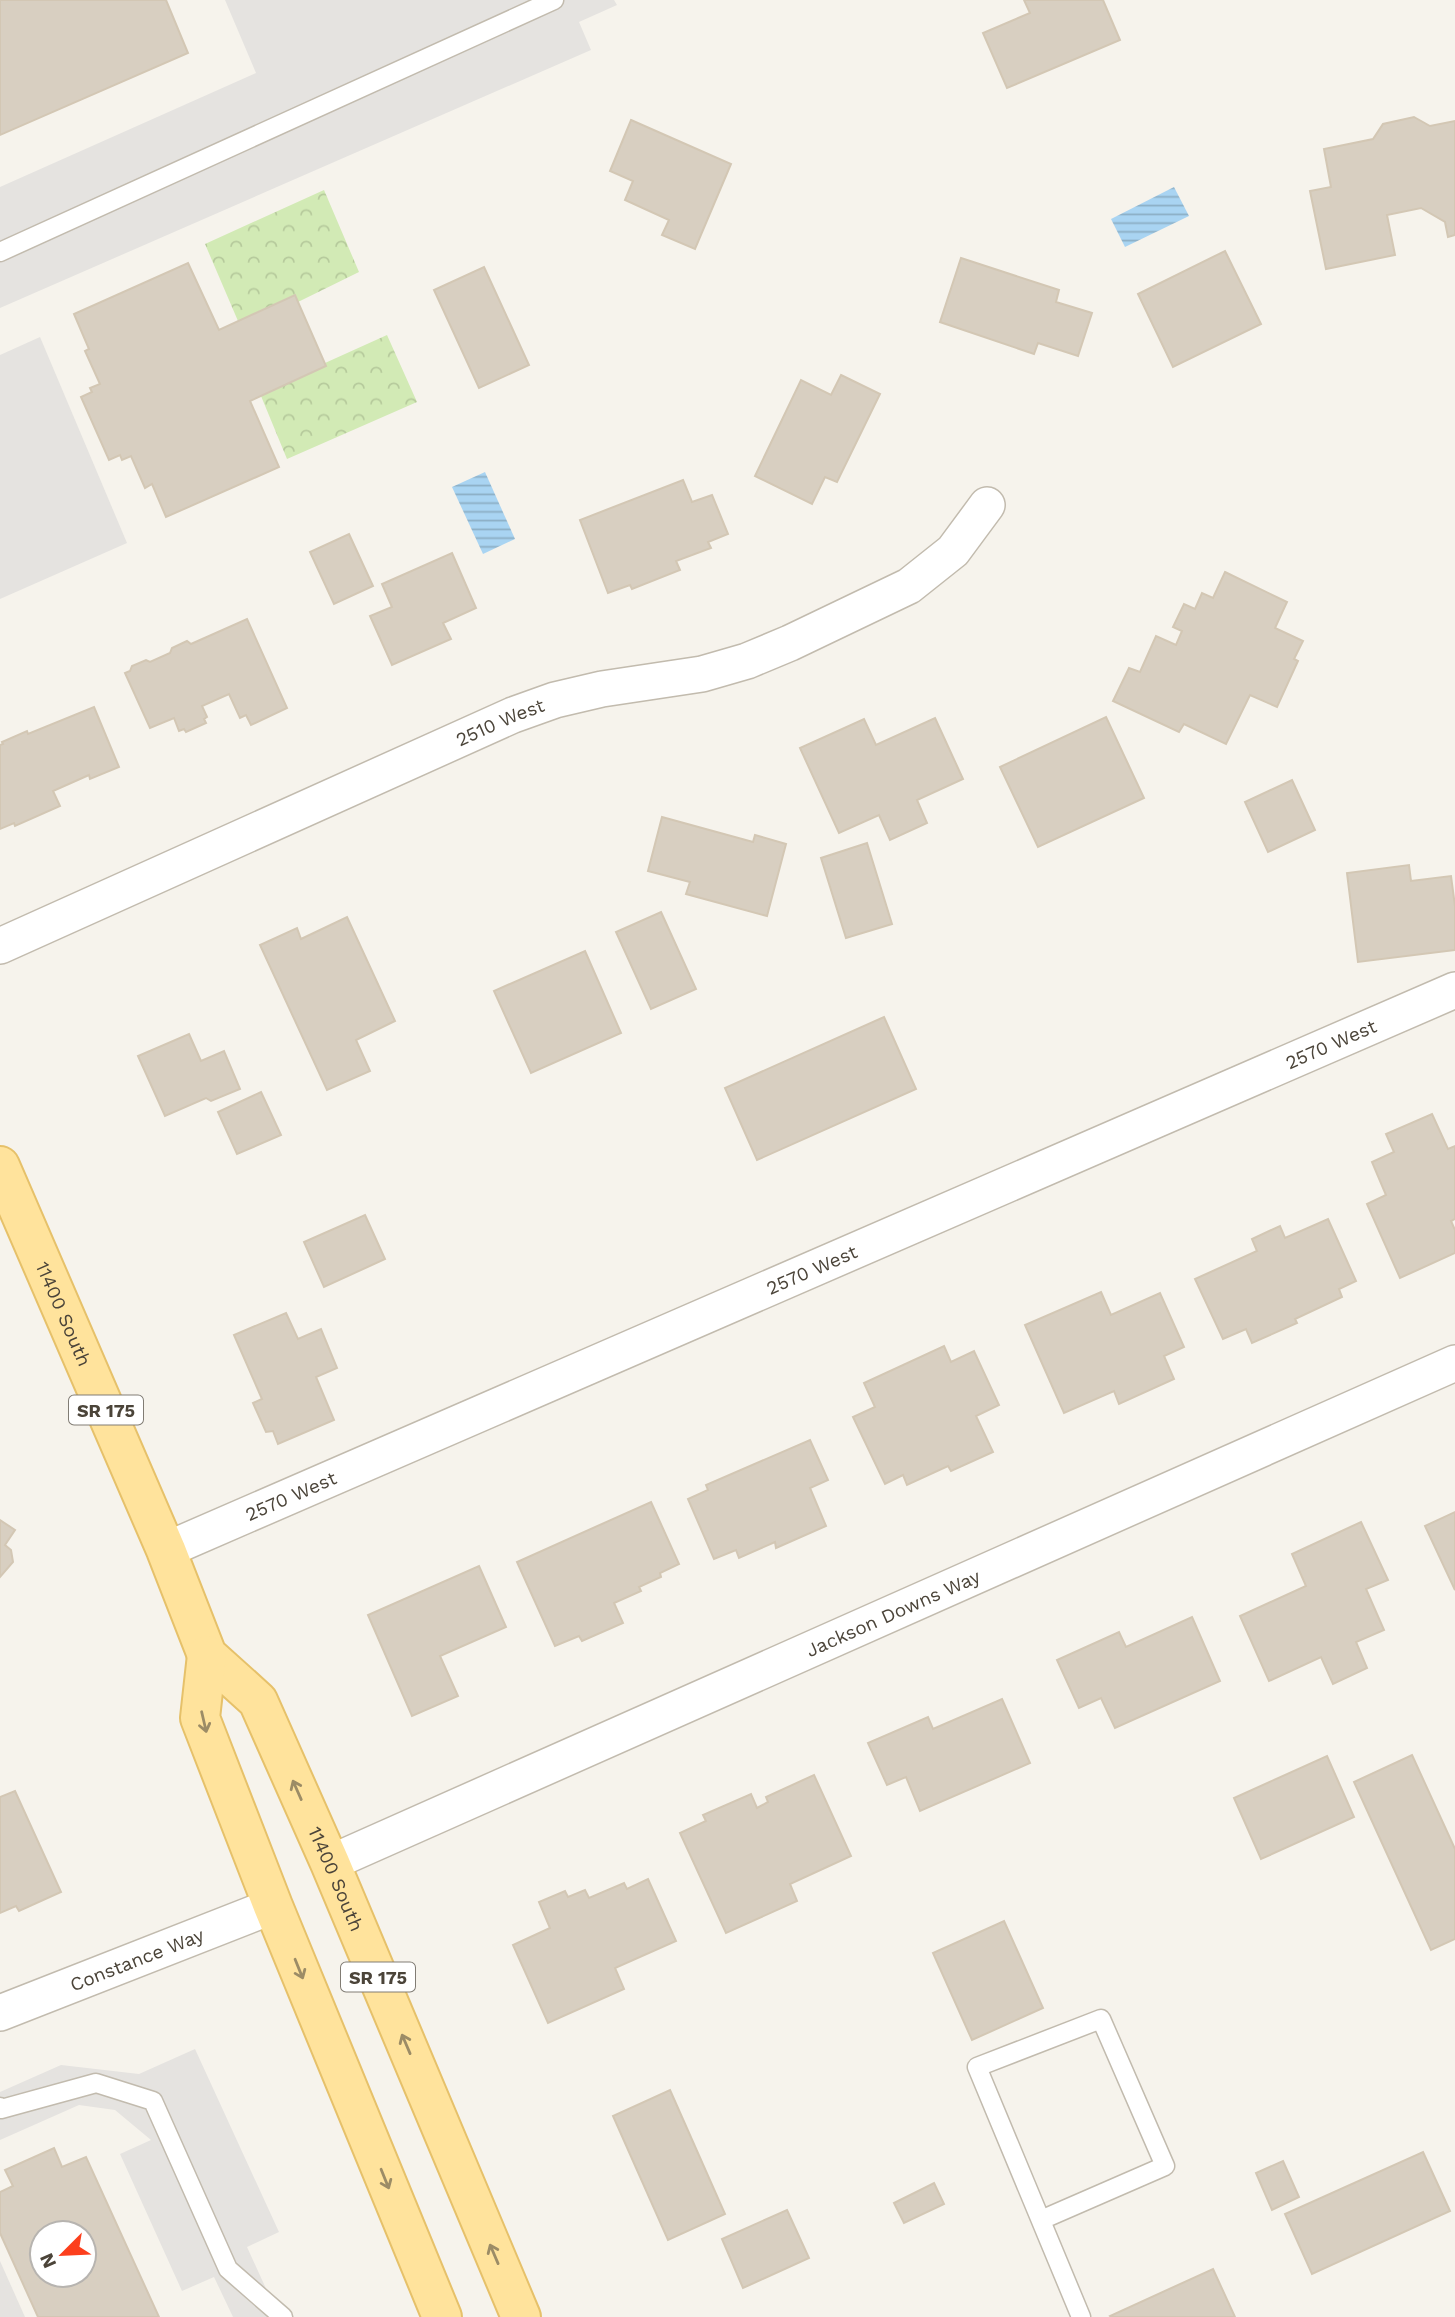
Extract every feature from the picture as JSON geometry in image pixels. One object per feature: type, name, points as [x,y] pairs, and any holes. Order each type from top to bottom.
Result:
[{"type":"main road","name":"11400 South","points":[[0,1166],[166,1550],[207,1655],[258,1701],[330,1863],[521,2317]]},
{"type":"main road","name":"11400 South","points":[[207,1655],[200,1717],[442,2317]]},
{"type":"street","name":"2510 West","points":[[0,946],[513,715],[555,699],[702,674],[747,661],[790,643],[909,586],[953,551],[987,505]]},
{"type":"street","name":"2570 West","points":[[166,1550],[1455,990]]},
{"type":"street","name":"Jackson Downs Way","points":[[330,1863],[1455,1363]]},
{"type":"street","name":"Constance Way","points":[[0,2013],[274,1906]]},
{"type":"lane","points":[[0,252],[554,0]]},
{"type":"lane","points":[[1041,2220],[1165,2166],[1101,2019],[977,2067],[1081,2317]]},
{"type":"lane","points":[[0,2109],[96,2082],[153,2101],[228,2269],[283,2317]]},
{"type":"green space","points":[[324,190],[359,272],[298,302],[294,295],[238,321],[205,244]]},
{"type":"green space","points":[[387,335],[417,402],[287,459],[261,396]]},
{"type":"shaded area","points":[[225,0],[614,0],[617,5],[579,22],[591,50],[0,308],[0,187],[256,73]]},
{"type":"shaded area","points":[[40,337],[127,543],[0,599],[0,355]]},
{"type":"shaded area","points":[[195,2049],[279,2232],[247,2247],[279,2317],[233,2317],[214,2277],[182,2291],[120,2154],[151,2140],[115,2110],[79,2105],[0,2140],[0,2092],[61,2065],[139,2074]]},
{"type":"shaded area","points":[[0,2261],[25,2317],[0,2317]]},
{"type":"water","points":[[1174,187],[1189,216],[1125,247],[1111,219]]},
{"type":"water","points":[[485,472],[515,539],[483,554],[452,487]]},
{"type":"building","points":[[0,0],[166,0],[188,53],[0,135]]},
{"type":"building","points":[[1024,0],[1103,0],[1120,40],[1007,88],[983,33],[1030,13]]},
{"type":"building","points":[[1414,117],[1430,126],[1455,121],[1455,235],[1448,237],[1445,222],[1421,208],[1387,215],[1395,255],[1326,269],[1310,191],[1331,187],[1324,149],[1373,139],[1383,124]]},
{"type":"building","points":[[631,120],[731,164],[695,249],[662,235],[669,220],[625,200],[633,181],[610,171]]},
{"type":"building","points":[[1225,251],[1261,324],[1173,367],[1138,294]]},
{"type":"building","points":[[961,258],[1059,290],[1056,302],[1092,313],[1078,356],[1038,343],[1034,354],[940,322]]},
{"type":"building","points":[[188,263],[219,330],[295,295],[326,366],[250,401],[279,467],[166,517],[152,484],[145,488],[131,456],[122,460],[120,455],[109,460],[81,397],[92,392],[90,388],[100,384],[85,351],[89,349],[74,314]]},
{"type":"building","points":[[484,267],[529,365],[479,388],[434,290]]},
{"type":"building","points":[[841,375],[880,394],[837,482],[825,477],[812,504],[755,476],[801,380],[831,395]]},
{"type":"building","points":[[683,480],[692,502],[712,495],[728,534],[708,542],[711,548],[676,561],[680,570],[632,589],[630,585],[608,593],[580,520]]},
{"type":"building","points":[[349,534],[373,586],[334,604],[310,552]]},
{"type":"building","points":[[452,553],[476,608],[443,623],[451,639],[392,665],[370,616],[392,607],[382,584]]},
{"type":"building","points":[[1225,572],[1287,602],[1275,628],[1303,641],[1294,659],[1298,661],[1277,707],[1250,695],[1226,744],[1184,724],[1179,732],[1113,701],[1129,668],[1140,672],[1156,636],[1176,645],[1182,631],[1173,627],[1184,604],[1195,609],[1202,593],[1213,598]]},
{"type":"building","points":[[247,619],[287,708],[251,725],[246,715],[240,718],[229,694],[202,706],[207,717],[204,719],[206,723],[186,732],[184,729],[179,731],[174,718],[150,728],[125,673],[130,671],[132,666],[170,653],[172,648],[187,641],[191,644]]},
{"type":"building","points":[[94,707],[119,767],[90,779],[89,775],[53,791],[60,806],[15,826],[14,823],[0,829],[2,742]]},
{"type":"building","points":[[1106,717],[1144,798],[1038,847],[1000,767]]},
{"type":"building","points":[[935,718],[963,779],[917,800],[927,823],[890,840],[879,815],[839,833],[800,748],[864,719],[876,745]]},
{"type":"building","points":[[1292,780],[1315,830],[1268,852],[1245,802]]},
{"type":"building","points":[[662,817],[753,842],[755,835],[786,844],[767,916],[686,894],[690,882],[648,871]]},
{"type":"building","points":[[867,843],[892,924],[846,938],[821,858]]},
{"type":"building","points":[[1409,865],[1411,881],[1451,876],[1455,906],[1455,950],[1358,962],[1347,873]]},
{"type":"building","points":[[661,912],[696,989],[651,1009],[616,932]]},
{"type":"building","points":[[347,917],[395,1021],[356,1040],[370,1071],[327,1090],[260,945],[297,928],[301,939]]},
{"type":"building","points":[[585,951],[621,1033],[531,1073],[494,991]]},
{"type":"building","points":[[884,1017],[916,1089],[757,1160],[725,1088]]},
{"type":"building","points":[[189,1034],[201,1061],[224,1051],[240,1089],[211,1101],[206,1098],[165,1116],[138,1056]]},
{"type":"building","points":[[261,1092],[281,1135],[237,1154],[218,1112]]},
{"type":"building","points":[[1432,1114],[1448,1149],[1455,1146],[1455,1219],[1451,1221],[1455,1230],[1455,1253],[1400,1278],[1367,1204],[1386,1195],[1372,1162],[1394,1152],[1386,1134]]},
{"type":"building","points":[[365,1215],[385,1259],[324,1287],[304,1242]]},
{"type":"building","points":[[1328,1219],[1356,1281],[1339,1289],[1342,1297],[1295,1319],[1297,1323],[1252,1343],[1246,1329],[1223,1339],[1195,1279],[1257,1251],[1252,1239],[1280,1226],[1285,1238]]},
{"type":"building","points":[[1101,1292],[1111,1315],[1160,1293],[1184,1347],[1164,1356],[1174,1379],[1119,1404],[1114,1391],[1064,1413],[1025,1325]]},
{"type":"building","points":[[286,1313],[298,1339],[321,1329],[337,1368],[316,1377],[334,1420],[278,1444],[273,1431],[266,1432],[253,1403],[262,1399],[234,1335]]},
{"type":"building","points":[[944,1346],[951,1362],[974,1351],[999,1405],[976,1416],[993,1452],[951,1471],[948,1466],[907,1485],[903,1475],[885,1484],[853,1417],[875,1407],[864,1383]]},
{"type":"building","points":[[810,1440],[828,1480],[810,1488],[826,1526],[776,1548],[775,1542],[739,1558],[736,1550],[714,1559],[688,1499],[708,1490],[706,1485]]},
{"type":"building","points":[[651,1502],[679,1564],[660,1573],[661,1577],[639,1587],[641,1591],[614,1603],[623,1623],[582,1641],[579,1636],[555,1646],[517,1562]]},
{"type":"building","points":[[1455,1512],[1455,1590],[1425,1526]]},
{"type":"building","points":[[0,1520],[15,1530],[5,1545],[11,1550],[13,1562],[0,1577]]},
{"type":"building","points":[[1361,1522],[1388,1580],[1366,1589],[1384,1630],[1356,1642],[1367,1668],[1333,1684],[1321,1657],[1269,1681],[1240,1616],[1306,1586],[1292,1554]]},
{"type":"building","points":[[479,1566],[506,1627],[440,1656],[458,1696],[412,1716],[368,1615]]},
{"type":"building","points":[[1192,1617],[1220,1681],[1115,1728],[1101,1698],[1079,1708],[1057,1660],[1119,1632],[1126,1647]]},
{"type":"building","points":[[1002,1699],[1030,1763],[920,1811],[906,1777],[887,1785],[868,1743],[928,1717],[933,1729]]},
{"type":"building","points":[[1412,1755],[1455,1849],[1455,1939],[1431,1950],[1354,1782]]},
{"type":"building","points":[[1327,1756],[1354,1817],[1261,1859],[1234,1798]]},
{"type":"building","points":[[814,1775],[851,1856],[790,1884],[797,1901],[726,1933],[680,1833],[706,1821],[703,1815],[751,1794],[757,1808],[768,1802],[766,1797]]},
{"type":"building","points":[[15,1791],[61,1892],[19,1911],[16,1906],[0,1913],[0,1797]]},
{"type":"building","points":[[648,1879],[676,1941],[615,1968],[624,1989],[548,2023],[513,1945],[550,1928],[539,1902],[565,1891],[568,1897],[585,1890],[589,1898],[624,1883],[627,1889]]},
{"type":"building","points":[[1004,1921],[1043,2008],[972,2040],[933,1953]]},
{"type":"building","points":[[670,2090],[725,2214],[668,2240],[613,2116]]},
{"type":"building","points":[[54,2148],[62,2167],[86,2157],[159,2317],[38,2317],[0,2233],[0,2192],[13,2186],[5,2170]]},
{"type":"building","points":[[1423,2152],[1450,2211],[1312,2274],[1285,2214]]},
{"type":"building","points":[[1283,2161],[1299,2197],[1272,2210],[1256,2173]]},
{"type":"building","points":[[934,2183],[944,2204],[904,2223],[894,2203]]},
{"type":"building","points":[[787,2210],[809,2258],[743,2288],[722,2239]]},
{"type":"building","points":[[1213,2269],[1235,2317],[1110,2316]]}]
